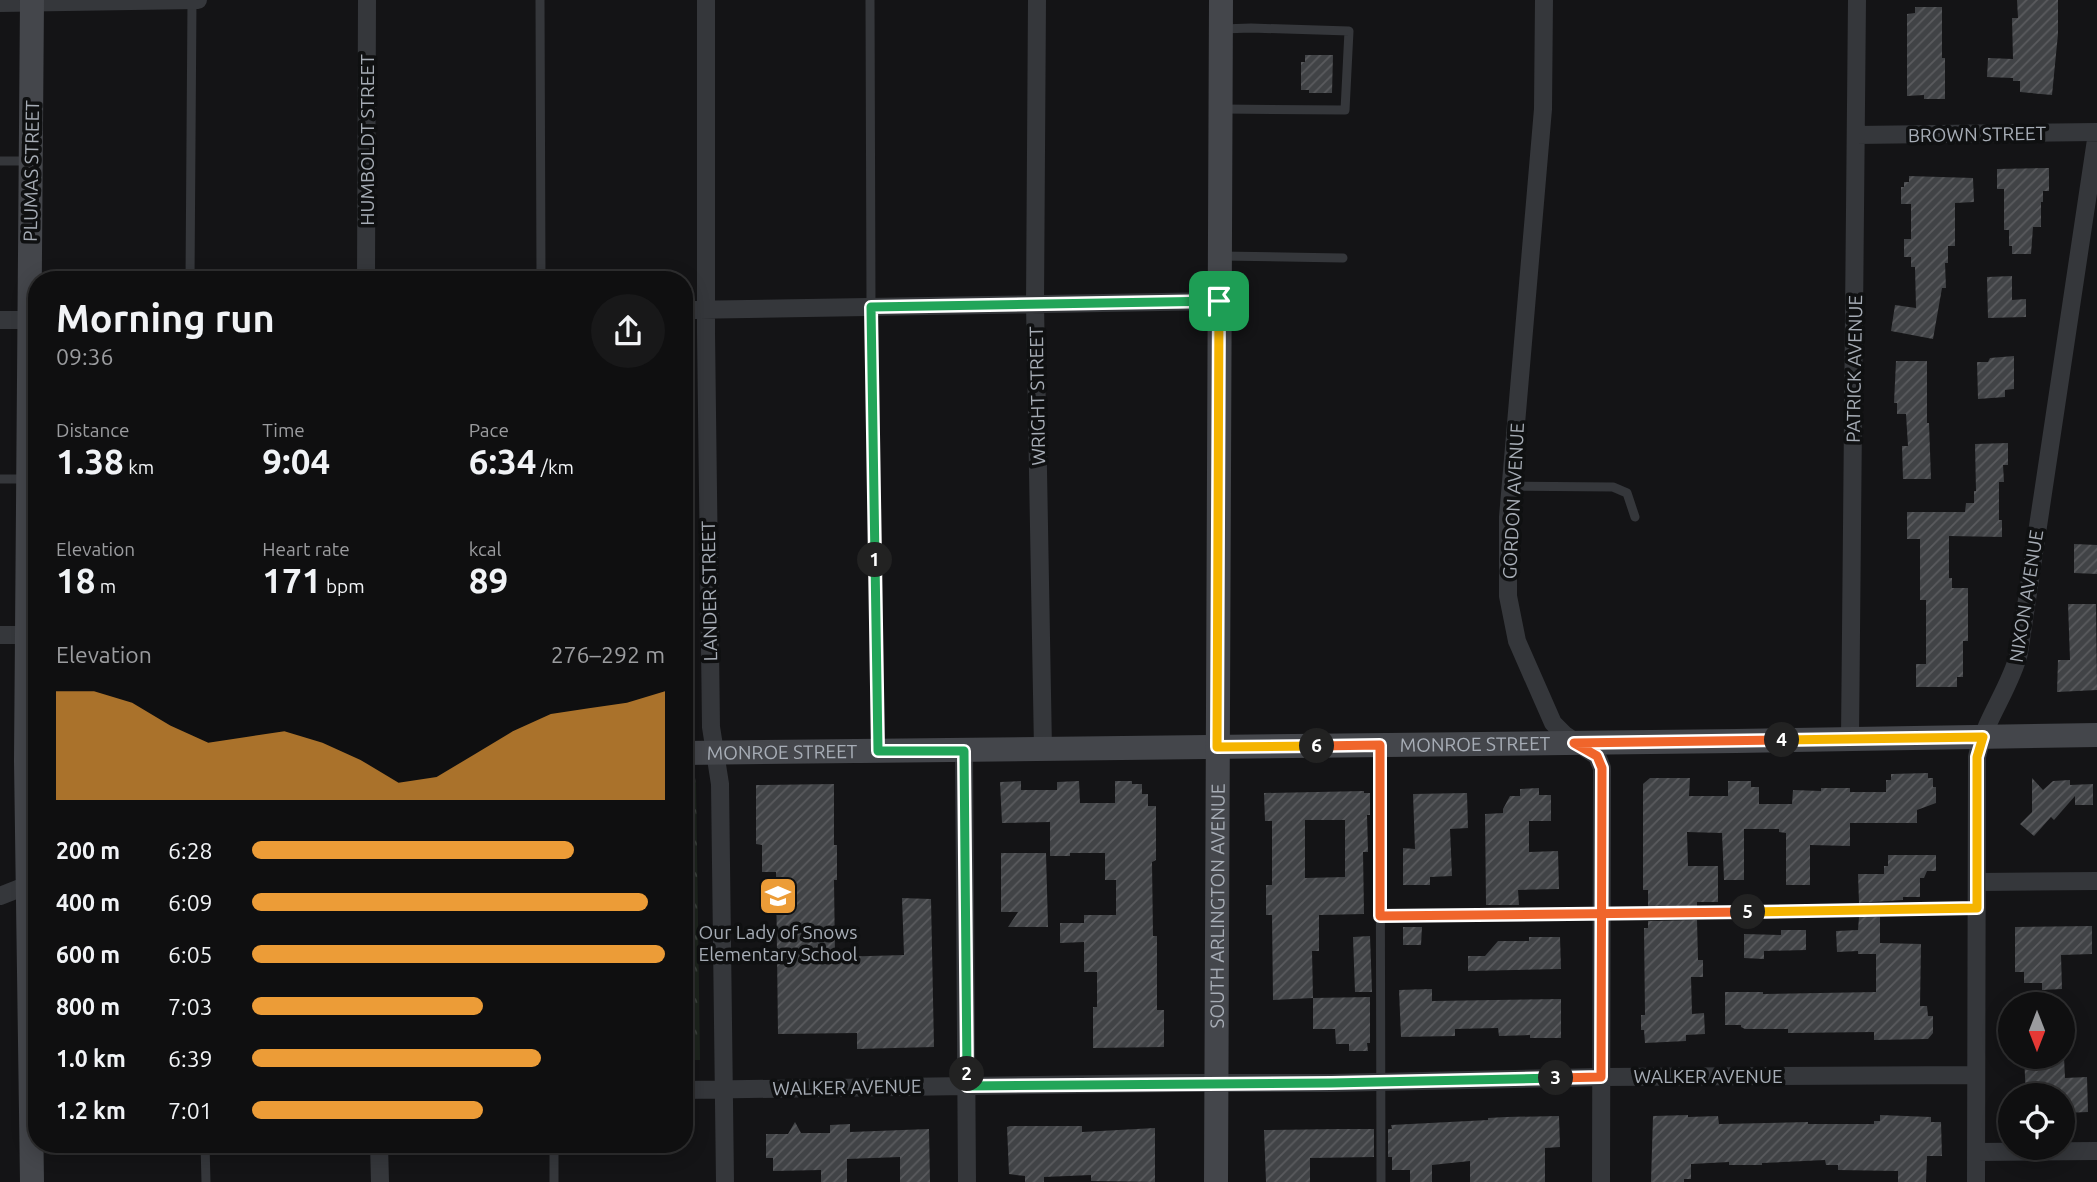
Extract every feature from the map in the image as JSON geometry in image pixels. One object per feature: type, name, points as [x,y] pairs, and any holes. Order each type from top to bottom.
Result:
[{"type":"street","points":[[0,3],[198,0]]},
{"type":"street","name":"HUMBOLDT STREET","points":[[366,271],[367,0]]},
{"type":"street","name":"LANDER STREET","points":[[706,0],[706,309],[711,727],[720,784],[725,1182]]},
{"type":"street","name":"WRIGHT STREET","points":[[1037,0],[1035,304],[1042,749]]},
{"type":"street","name":"SOUTH ARLINGTON AVENUE","points":[[1216,1182],[1221,0]]},
{"type":"street","name":"GORDON AVENUE","points":[[1544,0],[1542,122],[1511,486],[1508,596],[1517,641],[1549,714],[1558,729],[1574,743],[1597,756],[1602,768],[1601,1182]]},
{"type":"street","name":"PATRICK AVENUE","points":[[1850,738],[1857,0]]},
{"type":"street","name":"PLUMAS STREET","points":[[32,1],[32,271]]},
{"type":"street","name":"BROWN STREET","points":[[1856,135],[2097,133]]},
{"type":"street","name":"NIXON AVENUE","points":[[1976,1182],[1977,757],[1983,737],[2010,681],[2019,653],[2097,133]]},
{"type":"street","points":[[693,310],[1219,301]]},
{"type":"street","points":[[0,320],[28,320]]},
{"type":"street","name":"PLUMAS STREET","points":[[28,452],[28,677]]},
{"type":"street","points":[[0,635],[26,635]]},
{"type":"street","name":"MONROE STREET","points":[[693,753],[2097,735]]},
{"type":"street","points":[[964,751],[967,1182]]},
{"type":"street","points":[[1977,882],[2097,881]]},
{"type":"street","points":[[0,896],[28,885]]},
{"type":"street","name":"WALKER AVENUE","points":[[693,1090],[1601,1077],[1976,1075]]},
{"type":"street","points":[[1976,1152],[2097,1151]]},
{"type":"street","name":"PLUMAS STREET","points":[[30,1181],[32,1153]]},
{"type":"street","points":[[379,1153],[380,1182]]},
{"type":"lane","points":[[190,271],[192,0]]},
{"type":"lane","points":[[540,0],[541,271]]},
{"type":"lane","points":[[870,0],[871,307],[878,751]]},
{"type":"lane","points":[[1220,29],[1349,31],[1345,110],[1220,109]]},
{"type":"lane","points":[[0,161],[31,161]]},
{"type":"lane","points":[[1219,256],[1343,258]]},
{"type":"lane","points":[[0,479],[27,479]]},
{"type":"lane","points":[[1511,486],[1614,487],[1627,493],[1635,517]]},
{"type":"lane","points":[[1380,745],[1381,1182]]},
{"type":"lane","points":[[1380,916],[1977,908]]},
{"type":"lane","points":[[205,1153],[206,1182]]},
{"type":"lane","points":[[554,1153],[554,1182]]},
{"type":"green space","points":[[693,772],[696,784],[700,1060],[693,1060]]},
{"type":"building","points":[[2017,0],[2058,0],[2058,34],[2052,95],[2020,92],[2020,81],[2013,81],[2013,78],[1987,77],[1988,58],[2013,59],[2012,18],[2018,18]]},
{"type":"building","points":[[1915,7],[1942,7],[1945,99],[1924,99],[1924,95],[1907,96],[1907,14],[1915,13]]},
{"type":"building","points":[[1305,55],[1333,55],[1332,93],[1309,93],[1309,90],[1301,90],[1301,62],[1305,62]]},
{"type":"building","points":[[2049,168],[2049,191],[2043,191],[2041,227],[2033,227],[2031,254],[2012,254],[2009,230],[2004,230],[2004,189],[1997,189],[1997,169]]},
{"type":"building","points":[[1909,176],[1973,178],[1974,202],[1955,203],[1955,246],[1948,246],[1948,263],[1945,263],[1946,288],[1942,288],[1933,339],[1891,331],[1895,305],[1916,308],[1915,267],[1911,267],[1911,257],[1904,257],[1904,239],[1911,239],[1911,204],[1901,204],[1901,187],[1904,187],[1904,182],[1909,182]]},
{"type":"building","points":[[2012,276],[2012,300],[2026,299],[2026,317],[1988,318],[1987,277]]},
{"type":"building","points":[[2014,356],[2014,389],[2005,390],[2005,397],[1978,399],[1977,362]]},
{"type":"building","points":[[1896,361],[1927,361],[1927,423],[1931,479],[1903,479],[1902,446],[1908,446],[1906,414],[1897,414],[1897,403],[1894,403]]},
{"type":"building","points":[[2008,443],[2008,465],[2003,465],[2004,482],[1999,482],[2002,537],[1949,536],[1949,578],[1952,578],[1952,588],[1968,588],[1968,641],[1963,641],[1963,677],[1957,677],[1957,687],[1916,687],[1916,664],[1926,664],[1926,600],[1920,600],[1920,539],[1907,539],[1907,512],[1965,512],[1966,503],[1974,503],[1976,491],[1975,444]]},
{"type":"building","points":[[2074,544],[2097,545],[2097,574],[2074,573]]},
{"type":"building","points":[[2068,604],[2096,604],[2097,690],[2057,692],[2058,660],[2070,660]]},
{"type":"building","points":[[1928,773],[1928,778],[1933,778],[1933,787],[1936,787],[1936,803],[1917,810],[1917,823],[1850,823],[1850,846],[1810,845],[1810,885],[1786,885],[1786,833],[1779,832],[1779,829],[1744,829],[1744,880],[1724,880],[1722,833],[1687,832],[1688,866],[1718,866],[1718,902],[1697,902],[1697,906],[1648,907],[1648,890],[1643,890],[1643,784],[1650,778],[1690,778],[1689,796],[1728,796],[1728,781],[1751,781],[1751,787],[1759,787],[1759,804],[1792,804],[1793,790],[1850,788],[1850,792],[1886,792],[1886,780],[1891,780],[1891,774]]},
{"type":"building","points":[[2032,778],[2043,790],[2053,781],[2070,780],[2070,785],[2093,784],[2093,805],[2075,805],[2075,796],[2054,820],[2051,817],[2034,836],[2020,824],[2032,812]]},
{"type":"building","points":[[1021,781],[1021,790],[1057,790],[1057,782],[1079,781],[1080,803],[1115,803],[1115,781],[1132,781],[1132,784],[1142,784],[1142,794],[1148,794],[1148,806],[1156,806],[1156,860],[1152,862],[1153,936],[1157,936],[1157,1010],[1164,1010],[1164,1047],[1093,1048],[1093,1007],[1097,1007],[1097,972],[1084,972],[1084,942],[1060,943],[1060,923],[1084,923],[1084,915],[1116,915],[1116,880],[1105,880],[1105,853],[1050,856],[1050,822],[1002,823],[1000,782]]},
{"type":"building","points":[[834,784],[834,845],[837,845],[837,880],[834,880],[835,957],[904,955],[902,898],[931,899],[934,1047],[857,1049],[857,1033],[778,1034],[776,872],[762,872],[762,845],[756,844],[756,785]]},
{"type":"building","points":[[1539,788],[1539,795],[1551,795],[1551,821],[1529,821],[1529,852],[1558,851],[1559,889],[1518,890],[1519,905],[1486,905],[1485,814],[1503,813],[1510,796],[1520,796],[1520,789]]},
{"type":"building","points":[[1264,793],[1370,793],[1370,815],[1367,815],[1368,852],[1363,852],[1364,914],[1319,915],[1319,951],[1312,951],[1313,998],[1273,1000],[1272,915],[1266,915],[1266,885],[1272,885],[1272,821],[1265,821]],"holes":[[[1305,820],[1345,820],[1345,877],[1305,878]]]},
{"type":"building","points":[[1467,793],[1468,828],[1450,829],[1452,876],[1430,877],[1430,885],[1403,885],[1403,848],[1415,849],[1413,794]]},
{"type":"building","points":[[1001,853],[1046,853],[1048,927],[1008,927],[1018,912],[1001,912]]},
{"type":"building","points":[[1888,855],[1936,855],[1936,871],[1927,871],[1924,878],[1920,878],[1920,897],[1859,903],[1858,874],[1884,874],[1884,866],[1888,866]]},
{"type":"building","points":[[1859,917],[1880,917],[1880,943],[1921,944],[1920,1006],[1927,1006],[1928,1016],[1933,1016],[1933,1033],[1928,1039],[1874,1040],[1874,1032],[1788,1033],[1788,1029],[1745,1029],[1741,1025],[1725,1025],[1725,992],[1876,992],[1876,954],[1837,952],[1836,931],[1858,930]]},
{"type":"building","points":[[1697,920],[1698,960],[1703,960],[1703,977],[1691,977],[1692,1014],[1704,1013],[1705,1034],[1686,1035],[1686,1041],[1645,1043],[1644,1030],[1641,1030],[1641,1015],[1645,1015],[1644,928],[1648,928],[1648,921]]},
{"type":"building","points":[[2092,926],[2092,954],[2061,955],[2062,989],[2042,990],[2042,983],[2024,983],[2024,972],[2015,972],[2015,927]]},
{"type":"building","points":[[1403,927],[1422,927],[1421,945],[1403,945]]},
{"type":"building","points":[[1781,930],[1806,930],[1806,950],[1764,951],[1764,959],[1744,958],[1744,934],[1781,935]]},
{"type":"building","points":[[1370,936],[1372,992],[1355,992],[1353,937]]},
{"type":"building","points":[[1529,937],[1560,937],[1561,969],[1468,971],[1468,956],[1485,956],[1498,941],[1529,941]]},
{"type":"building","points":[[1432,989],[1432,1001],[1561,999],[1561,1038],[1499,1036],[1498,1028],[1455,1029],[1455,1036],[1401,1037],[1399,990]]},
{"type":"building","points":[[1370,997],[1368,1051],[1349,1051],[1349,1044],[1336,1044],[1335,1029],[1313,1029],[1313,998]]},
{"type":"building","points":[[2025,1069],[2065,1069],[2065,1078],[2087,1077],[2088,1112],[2075,1113],[2075,1083],[2025,1083]]},
{"type":"building","points":[[1880,1115],[1931,1117],[1931,1122],[1941,1122],[1942,1156],[1927,1156],[1926,1182],[1898,1182],[1898,1171],[1838,1170],[1838,1165],[1826,1165],[1825,1160],[1762,1165],[1729,1165],[1729,1162],[1691,1164],[1691,1179],[1684,1179],[1684,1182],[1651,1182],[1653,1116],[1718,1116],[1719,1124],[1874,1124],[1874,1121],[1880,1121]]},
{"type":"building","points":[[1559,1116],[1560,1147],[1545,1148],[1545,1182],[1470,1182],[1470,1161],[1432,1165],[1432,1182],[1410,1182],[1410,1170],[1392,1170],[1392,1157],[1388,1157],[1388,1129],[1392,1129],[1391,1125]]},
{"type":"building","points":[[795,1122],[801,1133],[830,1133],[830,1125],[850,1124],[850,1132],[929,1129],[930,1182],[900,1182],[900,1157],[847,1159],[847,1182],[821,1182],[821,1170],[773,1171],[773,1158],[766,1158],[766,1134],[788,1134]]},
{"type":"building","points":[[1082,1126],[1082,1132],[1155,1128],[1155,1182],[1091,1181],[1091,1175],[1044,1177],[1044,1182],[1025,1182],[1025,1176],[1009,1174],[1007,1127]]},
{"type":"building","points":[[1374,1129],[1374,1157],[1310,1158],[1310,1182],[1266,1182],[1264,1130]]},
{"type":"place","name":"Our Lady of Snows Elementary School","points":[[778,896]]},
{"type":"route","points":[[1219,301],[871,307],[878,751],[964,751],[967,1086],[1331,1083],[1601,1077],[1601,996],[1601,915],[1601,909],[1602,768],[1597,756],[1574,743],[1983,737],[1977,757],[1977,908],[1601,915],[1380,916],[1380,745],[1217,747],[1219,301]]}]
